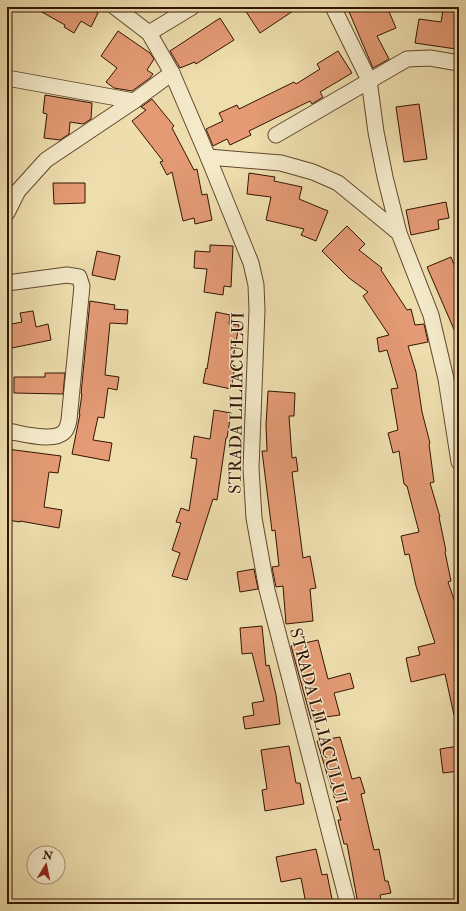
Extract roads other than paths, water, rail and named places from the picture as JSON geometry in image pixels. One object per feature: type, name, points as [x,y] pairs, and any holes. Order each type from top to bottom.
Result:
[{"type":"street","points":[[115,7],[149,33],[192,7]]},
{"type":"street","points":[[333,7],[369,80],[376,132],[385,177],[400,233],[432,314],[446,379],[459,462]]},
{"type":"street","name":"STRADA LILIACULUI","points":[[149,33],[172,73],[252,263],[256,285],[257,310],[251,468],[254,518],[267,590],[348,904]]},
{"type":"street","points":[[276,135],[369,80],[407,60],[430,58],[459,63]]},
{"type":"street","points":[[7,213],[18,191],[46,160],[134,101],[172,73]]},
{"type":"street","points":[[7,78],[134,101]]},
{"type":"street","points":[[208,157],[281,164],[313,172],[338,182],[400,233]]},
{"type":"street","points":[[7,283],[67,275],[79,277],[82,286],[67,428],[58,436],[47,438],[7,431]]}]
